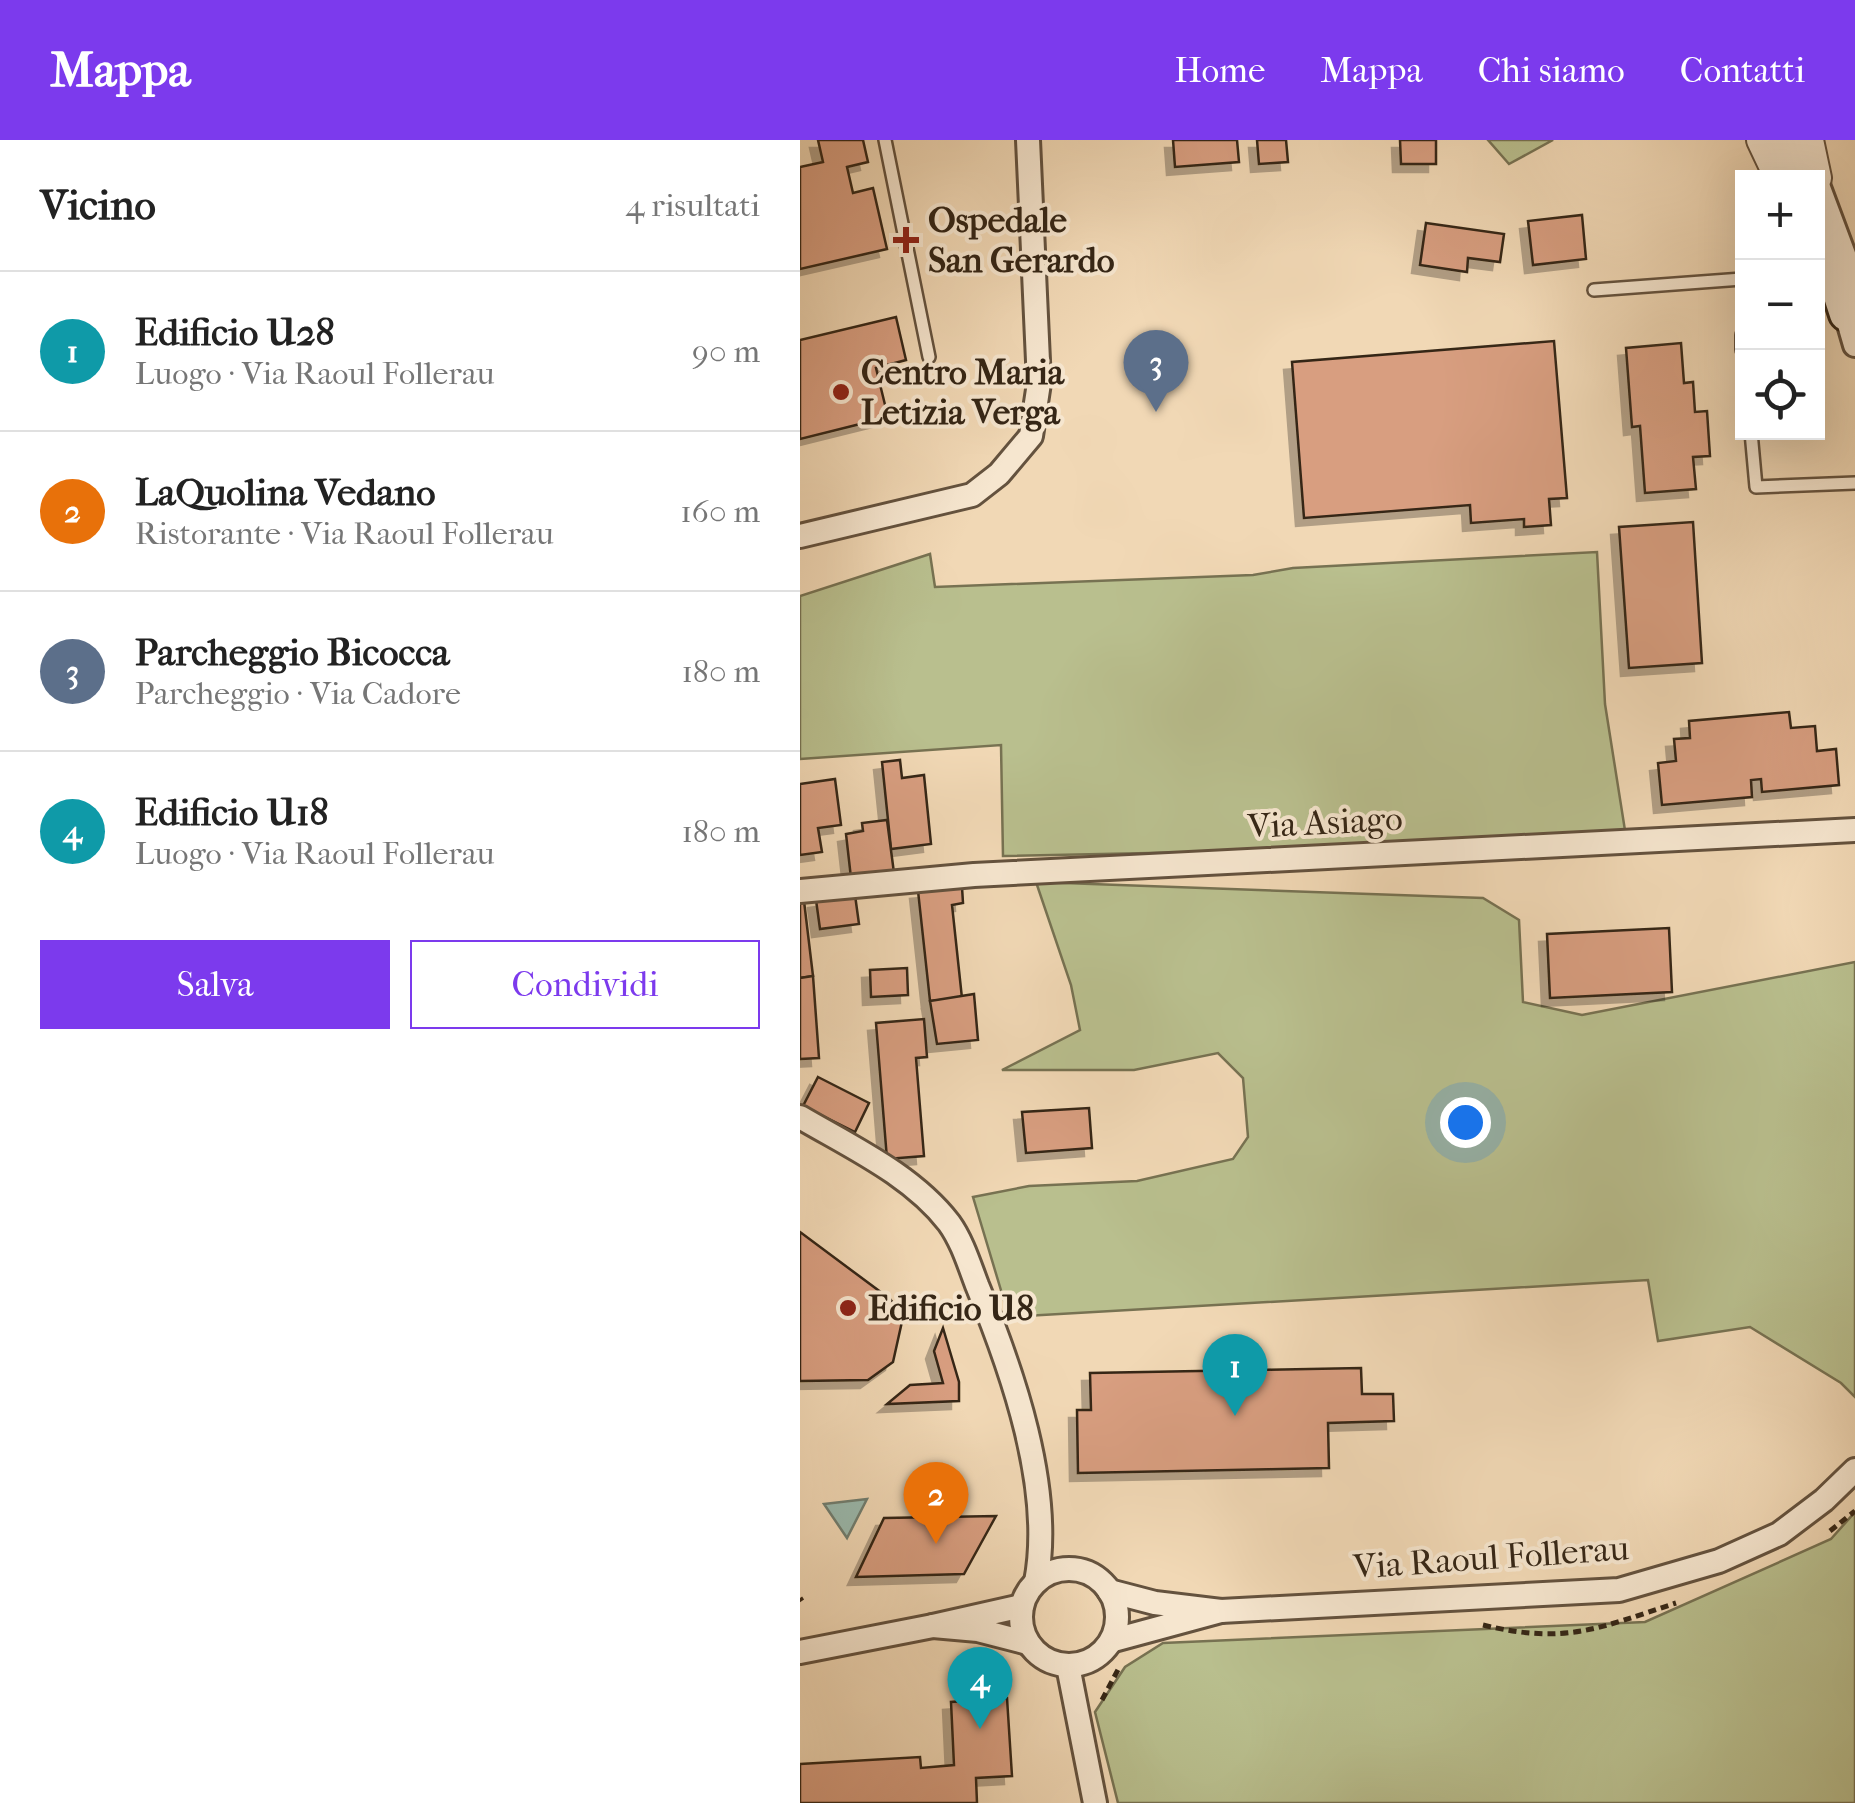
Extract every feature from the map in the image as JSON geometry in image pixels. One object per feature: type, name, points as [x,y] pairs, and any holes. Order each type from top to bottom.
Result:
[{"type":"main road","points":[[1782,140],[1795,170]]},
{"type":"main road","points":[[1800,140],[1812,170]]},
{"type":"main road","points":[[1825,246],[1852,314]]},
{"type":"street","points":[[800,536],[972,495],[999,474],[1031,436],[1039,383],[1028,140]]},
{"type":"street","points":[[1761,140],[1775,170]]},
{"type":"street","points":[[1809,140],[1815,170]]},
{"type":"street","points":[[1825,211],[1852,314]]},
{"type":"street","points":[[1825,280],[1852,314]]},
{"type":"street","name":"Via Asiago","points":[[800,891],[974,874],[1855,830]]},
{"type":"street","points":[[800,1117],[905,1182],[951,1226],[1004,1351],[1032,1476],[1038,1526],[1036,1582]]},
{"type":"street","name":"Via Raoul Follerau","points":[[1109,1590],[1180,1608],[1221,1612],[1618,1590],[1720,1561],[1778,1534],[1824,1500],[1855,1470]]},
{"type":"street","points":[[933,1626],[978,1630],[1028,1643],[1048,1660],[1068,1666],[1101,1654],[1114,1640],[1117,1623],[1109,1590],[1087,1573],[1069,1569],[1050,1572],[1036,1582],[1022,1606],[1028,1643]]},
{"type":"street","points":[[800,1652],[1022,1606]]},
{"type":"street","name":"Via Raoul Follerau","points":[[1114,1640],[1221,1612]]},
{"type":"street","points":[[1068,1666],[1095,1803]]},
{"type":"lane","points":[[885,140],[929,357]]},
{"type":"lane","points":[[1594,290],[1735,280]]},
{"type":"lane","points":[[1752,440],[1756,487],[1855,483]]},
{"type":"path","points":[[1818,1539],[1855,1511]]},
{"type":"path","points":[[1466,1624],[1566,1635],[1603,1630],[1683,1601]]},
{"type":"path","points":[[1100,1717],[1107,1684],[1118,1667],[1133,1658]]},
{"type":"green space","points":[[1488,140],[1553,140],[1509,164]]},
{"type":"green space","points":[[1597,552],[1605,704],[1627,843],[1003,856],[1001,745],[800,759],[800,596],[930,554],[935,587],[1253,575],[1293,568]]},
{"type":"green space","points":[[1036,882],[1483,898],[1519,920],[1523,1002],[1582,1015],[1855,962],[1855,1397],[1841,1383],[1750,1327],[1658,1341],[1648,1280],[1009,1317],[973,1197],[1029,1186],[1137,1181],[1233,1159],[1248,1137],[1243,1078],[1218,1053],[1134,1070],[1002,1070],[1080,1030],[1071,985]]},
{"type":"green space","points":[[1855,1512],[1855,1803],[1118,1803],[1095,1712],[1125,1667],[1163,1643],[1645,1622],[1831,1539]]},
{"type":"shaded area","points":[[867,1499],[847,1538],[824,1504]]},
{"type":"building","points":[[818,140],[863,140],[868,162],[847,167],[853,193],[873,188],[887,249],[800,269],[800,167],[823,162]]},
{"type":"building","points":[[1173,140],[1237,140],[1239,162],[1175,167]]},
{"type":"building","points":[[1257,140],[1286,140],[1288,162],[1259,164]]},
{"type":"building","points":[[1400,140],[1436,140],[1436,164],[1401,164]]},
{"type":"building","points":[[1582,215],[1586,259],[1533,265],[1528,221]]},
{"type":"building","points":[[1426,223],[1504,234],[1500,262],[1468,258],[1467,272],[1420,265]]},
{"type":"building","name":"Centro Maria Letizia Verga","points":[[896,317],[906,360],[876,368],[888,417],[800,439],[800,340]]},
{"type":"building","points":[[1554,341],[1567,498],[1549,499],[1551,525],[1524,527],[1524,519],[1471,523],[1470,505],[1304,518],[1292,362]]},
{"type":"building","points":[[1681,343],[1684,383],[1693,382],[1695,412],[1707,411],[1710,456],[1693,457],[1696,489],[1645,493],[1640,426],[1632,427],[1626,348]]},
{"type":"building","points":[[1693,522],[1702,663],[1629,668],[1619,527]]},
{"type":"building","points":[[1789,712],[1791,728],[1815,726],[1817,751],[1836,749],[1839,785],[1762,792],[1761,779],[1751,780],[1752,797],[1662,805],[1658,763],[1676,761],[1674,739],[1690,738],[1689,721]]},
{"type":"building","points":[[900,760],[902,778],[924,775],[931,844],[891,849],[882,762]]},
{"type":"building","points":[[835,779],[841,825],[818,828],[822,852],[800,855],[800,784]]},
{"type":"building","points":[[887,820],[894,873],[851,878],[846,834],[863,831],[862,823]]},
{"type":"building","points":[[962,887],[963,903],[952,905],[962,998],[930,1001],[918,891]]},
{"type":"building","points":[[855,895],[859,924],[820,929],[816,900]]},
{"type":"building","points":[[804,901],[813,976],[800,978],[800,902]]},
{"type":"building","points":[[1669,928],[1672,992],[1550,998],[1547,934]]},
{"type":"building","points":[[907,968],[908,995],[871,997],[870,970]]},
{"type":"building","points":[[813,976],[819,1058],[800,1059],[800,978]]},
{"type":"building","points":[[974,994],[978,1040],[937,1044],[930,1001]]},
{"type":"building","points":[[924,1019],[927,1057],[916,1058],[924,1156],[887,1159],[876,1023]]},
{"type":"building","points":[[818,1077],[869,1103],[855,1132],[803,1106]]},
{"type":"building","points":[[1089,1108],[1092,1148],[1026,1153],[1022,1112]]},
{"type":"building","name":"Edificio U8","points":[[800,1232],[890,1299],[903,1317],[893,1362],[868,1380],[800,1381]]},
{"type":"building","points":[[943,1328],[959,1382],[959,1401],[887,1404],[910,1385],[943,1383],[934,1351]]},
{"type":"building","points":[[1361,1368],[1362,1394],[1393,1394],[1394,1421],[1328,1423],[1329,1468],[1078,1473],[1077,1410],[1091,1410],[1090,1373]]},
{"type":"building","points":[[996,1516],[964,1574],[856,1577],[884,1518]]},
{"type":"building","points":[[1007,1698],[1012,1776],[976,1778],[977,1803],[800,1803],[800,1764],[920,1757],[921,1768],[954,1765],[951,1702]]},
{"type":"place","name":"Ospedale San Gerardo","points":[[906,240]]},
{"type":"place","name":"Centro Maria Letizia Verga","points":[[841,392]]},
{"type":"place","name":"Parcheggio Bicocca","points":[[1156,412]]},
{"type":"place","name":"Edificio U8","points":[[848,1308]]},
{"type":"place","name":"Edificio U28","points":[[1235,1416]]},
{"type":"place","name":"LaQuolina Vedano","points":[[936,1544]]},
{"type":"place","name":"Edificio U18","points":[[980,1729]]}]
